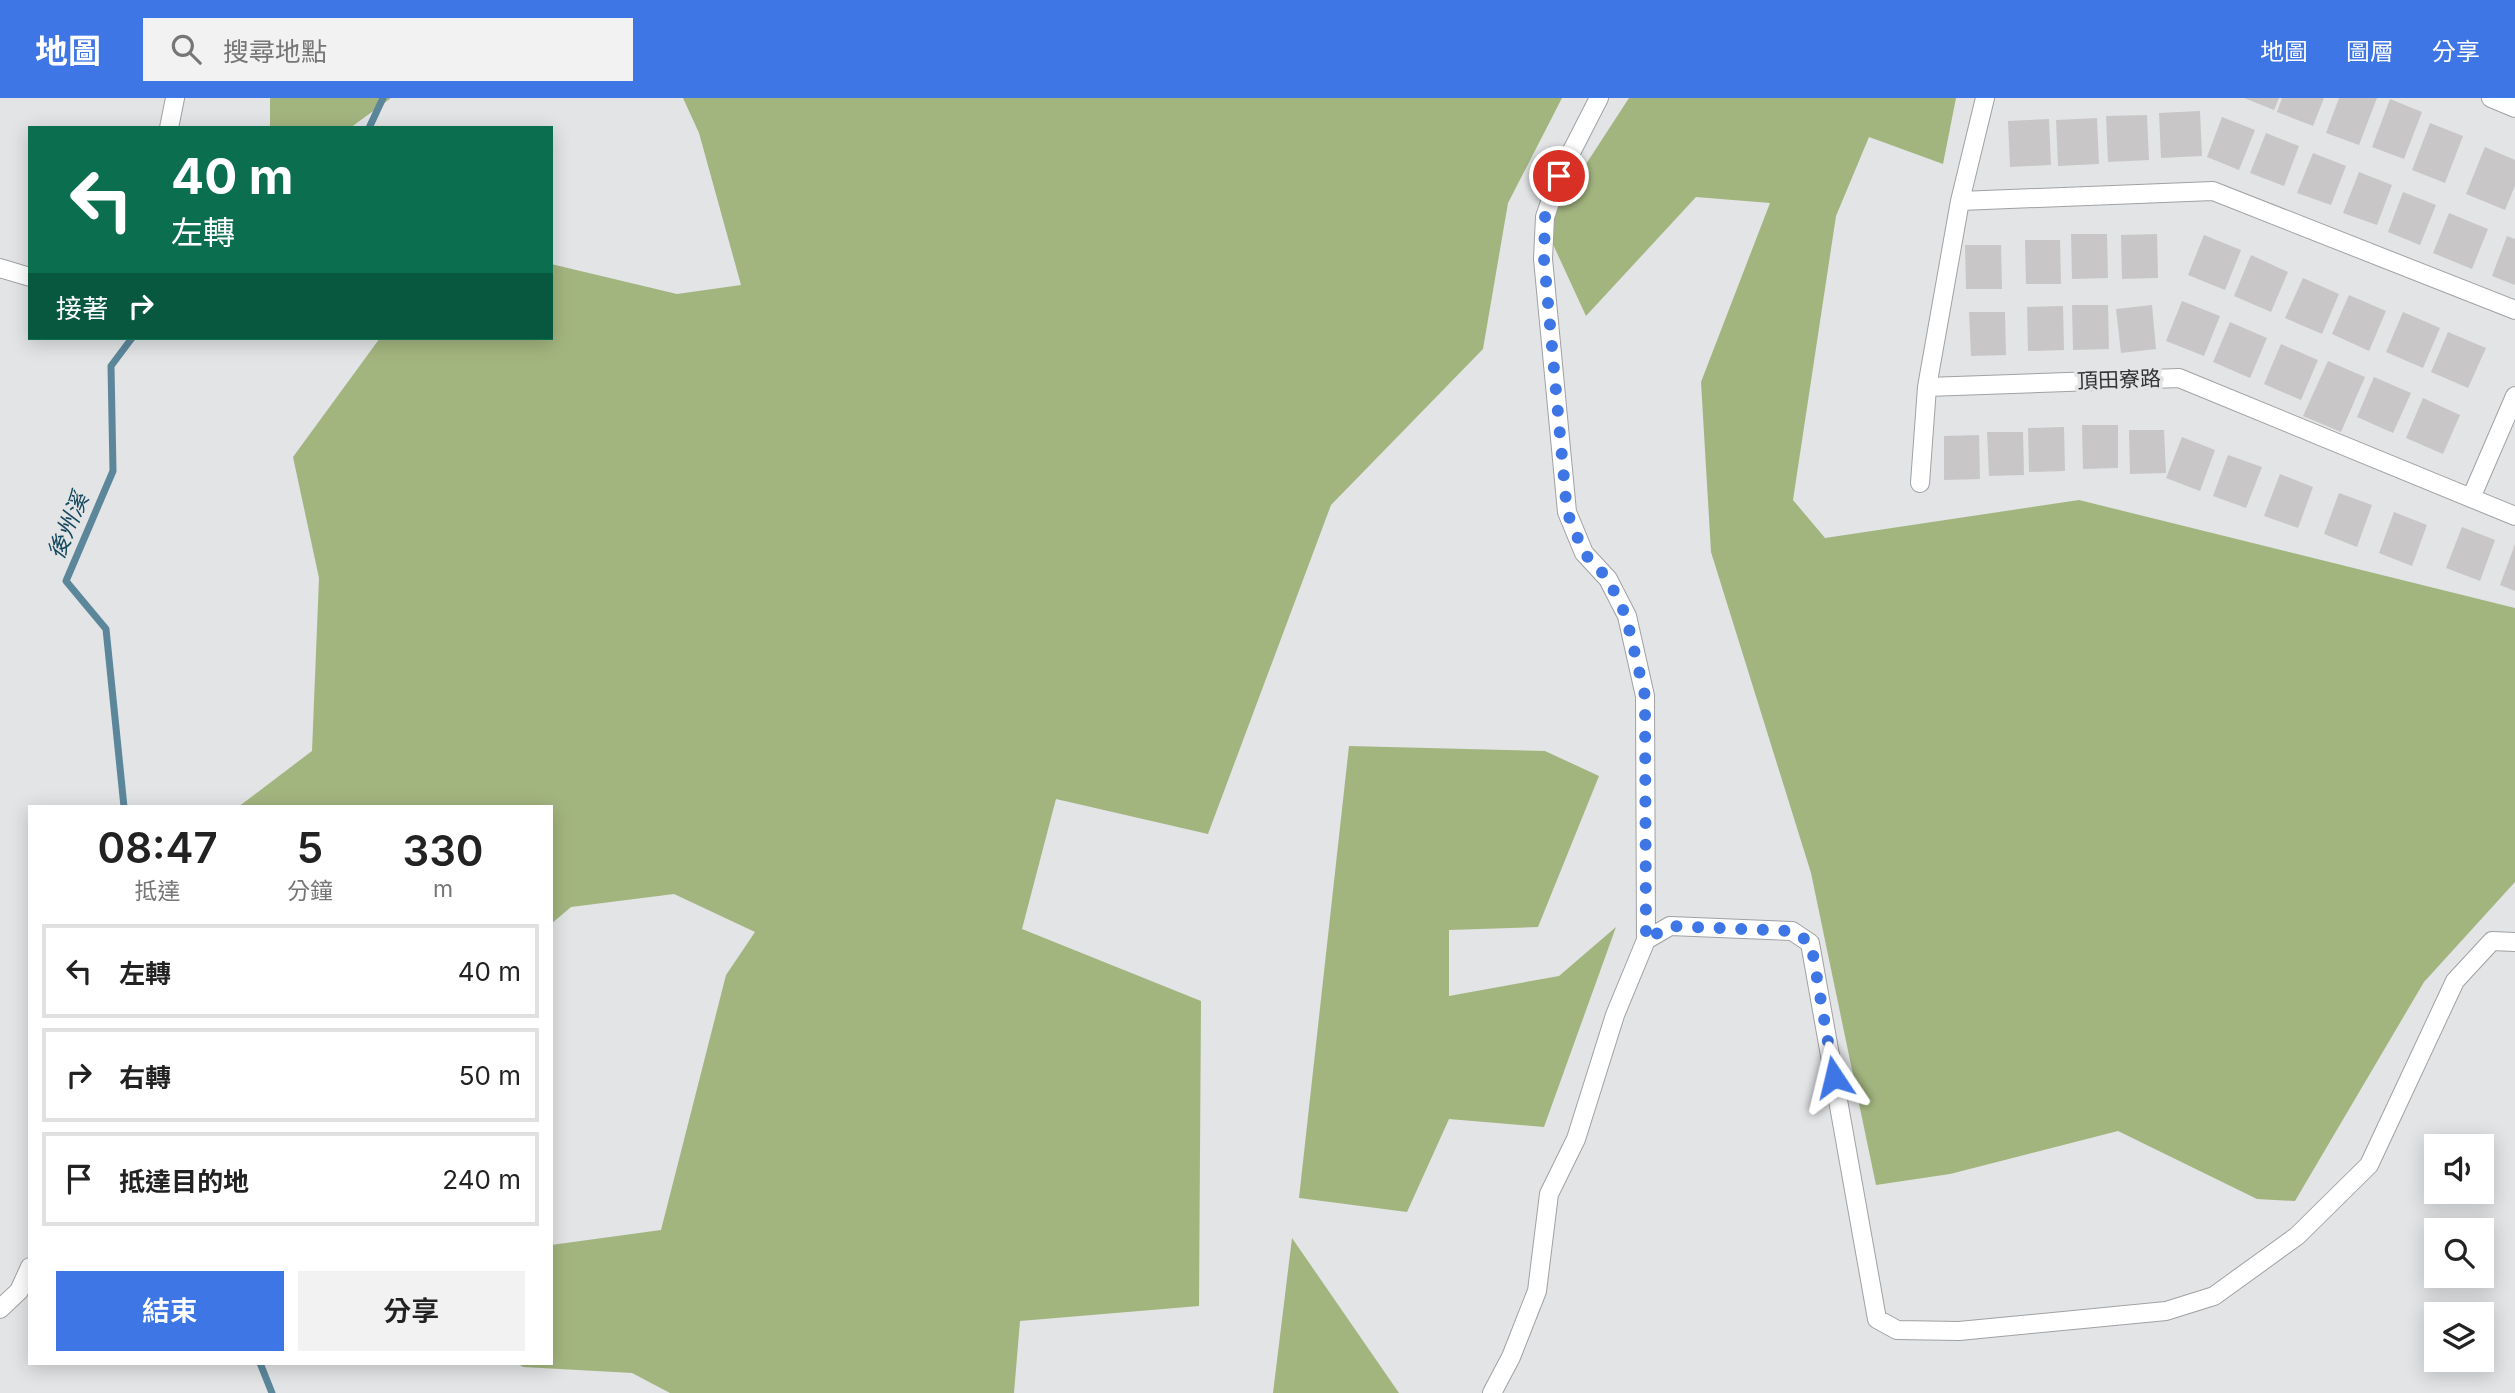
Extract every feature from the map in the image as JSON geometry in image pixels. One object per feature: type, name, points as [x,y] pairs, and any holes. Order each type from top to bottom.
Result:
[{"type":"street","points":[[169,126],[176,98]]},
{"type":"street","points":[[1493,1393],[1511,1357],[1537,1291],[1549,1194],[1576,1139],[1615,1015],[1646,940],[1645,696],[1626,616],[1608,579],[1584,553],[1567,512],[1544,259],[1545,217],[1559,176],[1600,98]]},
{"type":"street","points":[[1920,483],[1927,387],[1960,201],[1985,98]]},
{"type":"street","points":[[2491,98],[2515,108]]},
{"type":"street","points":[[1960,201],[2213,191],[2515,310]]},
{"type":"street","points":[[0,268],[28,276]]},
{"type":"street","name":"頂田寮路","points":[[1927,387],[2179,378],[2515,516]]},
{"type":"street","points":[[2471,498],[2515,396]]},
{"type":"street","points":[[1646,940],[1670,926],[1792,931],[1811,943],[1877,1319],[1897,1329],[1959,1331],[2165,1311],[2214,1297],[2297,1236],[2369,1165],[2455,981],[2492,941],[2515,942]]},
{"type":"street","points":[[0,1309],[19,1291],[28,1271]]},
{"type":"green space","points":[[270,98],[391,98],[353,126],[270,126]]},
{"type":"green space","points":[[683,98],[1562,98],[1508,203],[1483,349],[1331,505],[1208,834],[1056,799],[1022,929],[1201,1001],[1199,1306],[1020,1321],[1014,1393],[670,1393],[632,1373],[520,1365],[553,1365],[553,1245],[661,1230],[726,975],[755,932],[674,894],[571,907],[553,922],[553,805],[241,805],[312,751],[319,578],[293,457],[379,340],[553,340],[553,264],[677,294],[741,285],[699,133]]},
{"type":"green space","points":[[1629,98],[1956,98],[1943,164],[1869,137],[1836,216],[1793,500],[1825,538],[2079,500],[2515,608],[2515,882],[2424,982],[2295,1201],[2257,1199],[2118,1131],[1950,1174],[1876,1185],[1811,873],[1711,552],[1701,382],[1770,203],[1696,197],[1586,316],[1545,227]]},
{"type":"green space","points":[[1349,746],[1545,751],[1599,776],[1538,927],[1449,930],[1449,996],[1559,976],[1616,927],[1544,1127],[1449,1119],[1407,1212],[1299,1198]]},
{"type":"green space","points":[[1292,1238],[1399,1393],[1273,1393]]},
{"type":"building","points":[[2244,98],[2279,98],[2274,110]]},
{"type":"building","points":[[2282,98],[2324,98],[2313,126],[2277,112]]},
{"type":"building","points":[[2339,98],[2377,98],[2359,145],[2326,133]]},
{"type":"building","points":[[2390,99],[2422,112],[2404,159],[2372,147]]},
{"type":"building","points":[[2200,111],[2202,156],[2161,158],[2159,113]]},
{"type":"building","points":[[2147,115],[2149,160],[2108,162],[2106,116]]},
{"type":"building","points":[[2222,117],[2255,130],[2239,170],[2207,157]]},
{"type":"building","points":[[2097,118],[2099,164],[2058,166],[2056,120]]},
{"type":"building","points":[[2049,119],[2051,165],[2010,167],[2008,121]]},
{"type":"building","points":[[2430,123],[2463,136],[2445,183],[2412,170]]},
{"type":"building","points":[[2266,133],[2299,146],[2284,186],[2250,173]]},
{"type":"building","points":[[2485,147],[2515,160],[2515,186],[2505,210],[2466,194]]},
{"type":"building","points":[[2313,153],[2346,166],[2331,205],[2297,193]]},
{"type":"building","points":[[2359,172],[2392,185],[2377,225],[2343,213]]},
{"type":"building","points":[[2403,192],[2436,205],[2420,245],[2388,232]]},
{"type":"building","points":[[2449,213],[2488,229],[2472,269],[2433,253]]},
{"type":"building","points":[[2071,234],[2107,234],[2108,278],[2072,279]]},
{"type":"building","points":[[2157,234],[2158,278],[2122,279],[2121,235]]},
{"type":"building","points":[[2204,235],[2241,250],[2225,290],[2188,275]]},
{"type":"building","points":[[2507,236],[2515,239],[2515,285],[2492,276]]},
{"type":"building","points":[[2025,240],[2060,240],[2061,284],[2026,284]]},
{"type":"building","points":[[1965,245],[2001,245],[2002,289],[1966,289]]},
{"type":"building","points":[[2251,255],[2288,272],[2271,312],[2234,296]]},
{"type":"building","points":[[2303,278],[2339,294],[2322,334],[2285,318]]},
{"type":"building","points":[[2349,295],[2386,311],[2369,351],[2332,334]]},
{"type":"building","points":[[2182,301],[2220,316],[2204,356],[2166,341]]},
{"type":"building","points":[[2072,305],[2108,305],[2109,349],[2073,350]]},
{"type":"building","points":[[2152,305],[2156,349],[2121,353],[2116,309]]},
{"type":"building","points":[[2063,306],[2064,350],[2028,351],[2027,307]]},
{"type":"building","points":[[1969,312],[2005,312],[2006,355],[1971,356]]},
{"type":"building","points":[[2403,312],[2440,328],[2423,368],[2386,352]]},
{"type":"building","points":[[2230,322],[2267,338],[2250,378],[2213,362]]},
{"type":"building","points":[[2448,332],[2486,348],[2468,388],[2431,372]]},
{"type":"building","points":[[2281,344],[2318,360],[2301,400],[2264,384]]},
{"type":"building","points":[[2328,361],[2365,377],[2341,432],[2303,416]]},
{"type":"building","points":[[2374,377],[2411,393],[2393,433],[2357,417]]},
{"type":"building","points":[[2423,398],[2460,415],[2443,454],[2406,438]]},
{"type":"building","points":[[2082,425],[2118,425],[2118,468],[2083,469]]},
{"type":"building","points":[[2064,427],[2065,471],[2029,472],[2028,428]]},
{"type":"building","points":[[2129,430],[2164,430],[2166,473],[2130,474]]},
{"type":"building","points":[[1987,432],[2023,432],[2024,475],[1989,476]]},
{"type":"building","points":[[1979,435],[1980,479],[1944,480],[1944,436]]},
{"type":"building","points":[[2182,437],[2215,450],[2200,491],[2166,478]]},
{"type":"building","points":[[2228,455],[2262,467],[2246,508],[2213,496]]},
{"type":"building","points":[[2280,474],[2313,487],[2298,528],[2264,516]]},
{"type":"building","points":[[2339,493],[2372,505],[2357,547],[2324,534]]},
{"type":"building","points":[[2394,512],[2427,525],[2412,566],[2379,553]]},
{"type":"building","points":[[2462,527],[2495,540],[2480,581],[2446,568]]},
{"type":"building","points":[[2515,544],[2515,591],[2500,585]]},
{"type":"waterway","name":"後州溪","points":[[370,126],[383,98]]},
{"type":"waterway","name":"後州溪","points":[[124,805],[106,629],[66,581],[113,471],[111,366],[130,340]]},
{"type":"waterway","name":"後州溪","points":[[261,1365],[272,1393]]},
{"type":"route","points":[[1559,176],[1545,217],[1544,259],[1567,512],[1584,553],[1608,579],[1626,616],[1645,696],[1646,940],[1670,926],[1792,931],[1811,943],[1834,1077]]}]
